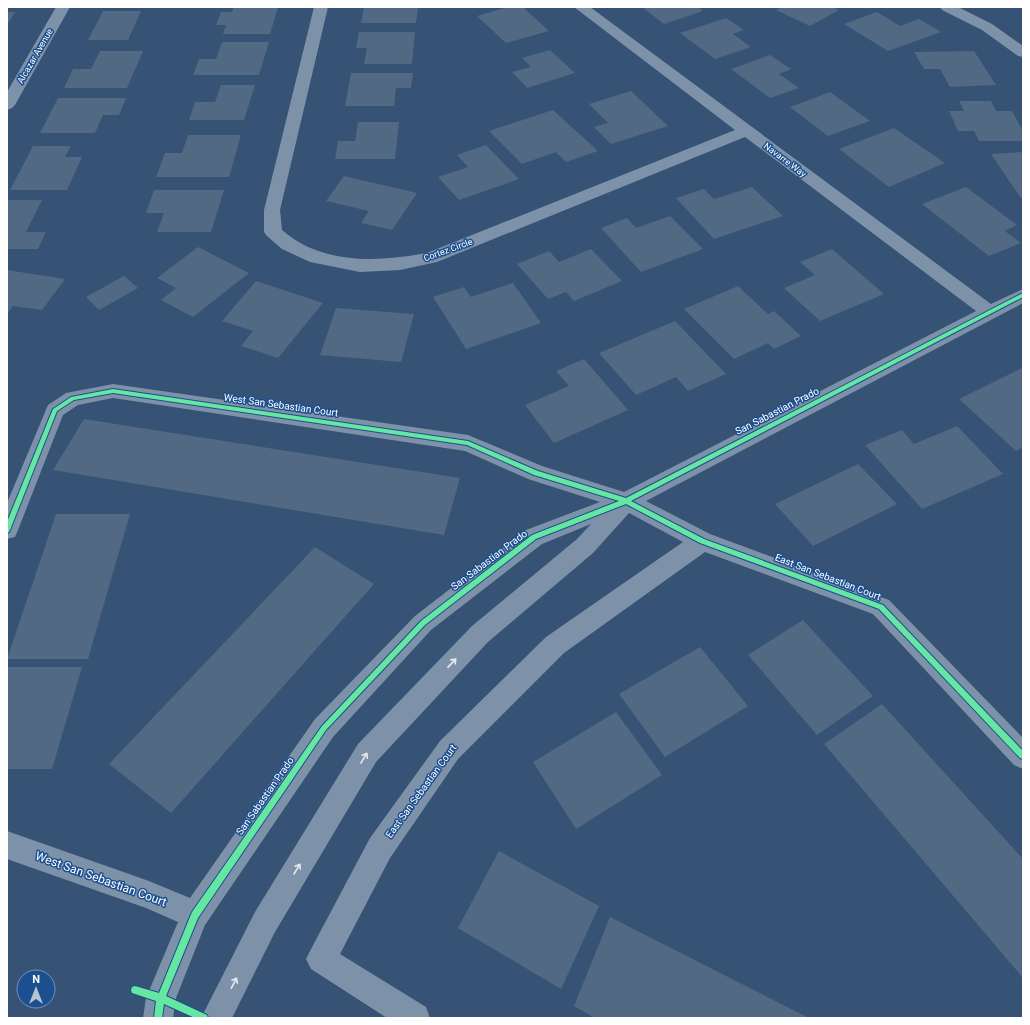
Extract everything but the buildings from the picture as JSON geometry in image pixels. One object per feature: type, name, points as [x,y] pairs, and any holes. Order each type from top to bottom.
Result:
[{"type":"street","name":"Alcazar Avenue","points":[[7,105],[63,7]]},
{"type":"street","name":"Cortez Circle","points":[[320,7],[272,210],[273,232],[288,245],[316,258],[360,266],[400,264],[431,258],[746,131]]},
{"type":"street","name":"Navarre Way","points":[[581,7],[989,312]]},
{"type":"street","points":[[947,7],[987,26],[1005,37],[1023,53]]},
{"type":"street","name":"San Sabastian Prado","points":[[158,1018],[161,998],[195,915],[324,728],[423,623],[534,537],[626,501],[1023,295]]},
{"type":"street","name":"West San Sebastian Court","points":[[7,530],[55,410],[73,398],[113,391],[468,443],[536,473],[626,501]]},
{"type":"street","name":"San Sabastian Prado","points":[[216,1018],[265,922],[367,753],[480,634],[585,546],[626,501]]},
{"type":"street","name":"East San Sebastian Court","points":[[626,501],[702,541],[881,607],[1023,756]]},
{"type":"street","name":"East San Sebastian Court","points":[[414,1018],[321,959],[380,848],[449,750],[555,644],[702,541]]},
{"type":"street","name":"West San Sebastian Court","points":[[7,845],[149,895],[195,915]]},
{"type":"cycle path","points":[[158,1018],[161,998],[195,915],[324,728],[423,623],[534,537],[626,501],[1023,295]]},
{"type":"cycle path","points":[[7,530],[55,410],[73,398],[113,391],[468,443],[536,473],[626,501],[702,541],[881,607],[1023,756]]},
{"type":"cycle path","points":[[135,990],[161,998],[204,1018]]}]
